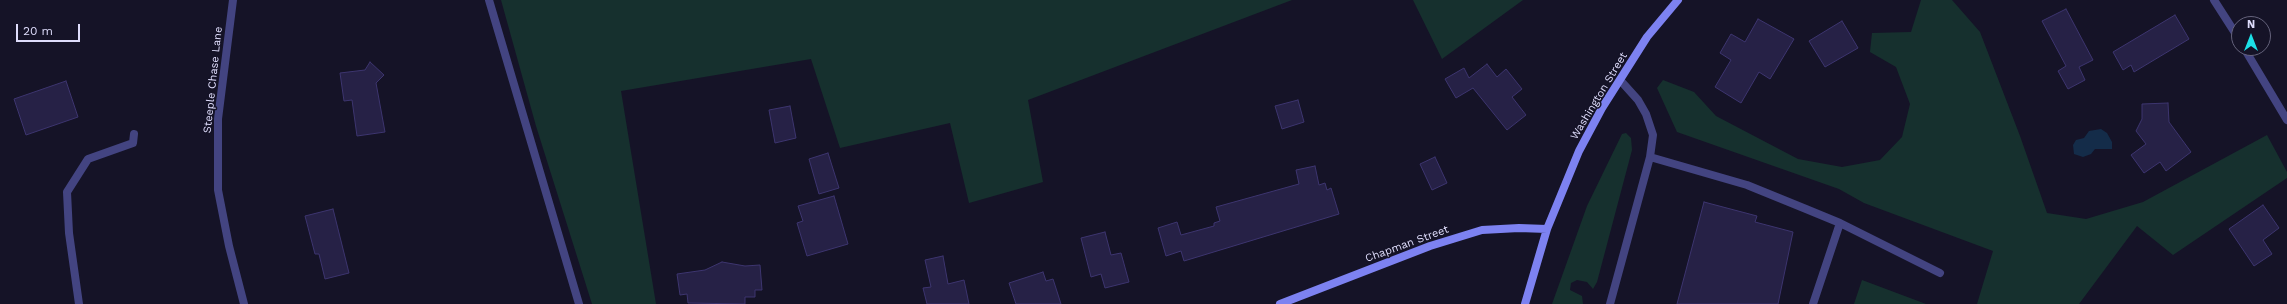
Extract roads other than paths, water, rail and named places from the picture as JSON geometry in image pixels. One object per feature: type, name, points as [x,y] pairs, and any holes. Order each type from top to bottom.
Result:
[{"type":"main road","name":"Washington Street","points":[[1525,304],[1547,229],[1579,151],[1647,37],[1678,0]]},
{"type":"main road","name":"Chapman Street","points":[[1280,304],[1430,246],[1482,230],[1519,228],[1547,229]]},
{"type":"street","name":"Steeple Chase Lane","points":[[233,0],[218,119],[218,190],[229,246],[244,304]]},
{"type":"street","points":[[488,0],[579,304]]},
{"type":"street","points":[[2214,0],[2231,27]]},
{"type":"street","points":[[2249,56],[2287,120]]},
{"type":"street","points":[[1610,304],[1650,157],[1653,135],[1646,114],[1638,100],[1620,80]]},
{"type":"street","points":[[79,304],[69,233],[67,192],[88,159],[133,143],[134,134]]},
{"type":"street","points":[[1650,157],[1747,186],[1840,223],[1940,273]]},
{"type":"street","points":[[1813,304],[1840,223]]},
{"type":"water","points":[[2101,129],[2107,133],[2112,142],[2112,149],[2095,149],[2091,154],[2083,157],[2074,154],[2073,145],[2076,140],[2084,138],[2089,131]]}]
